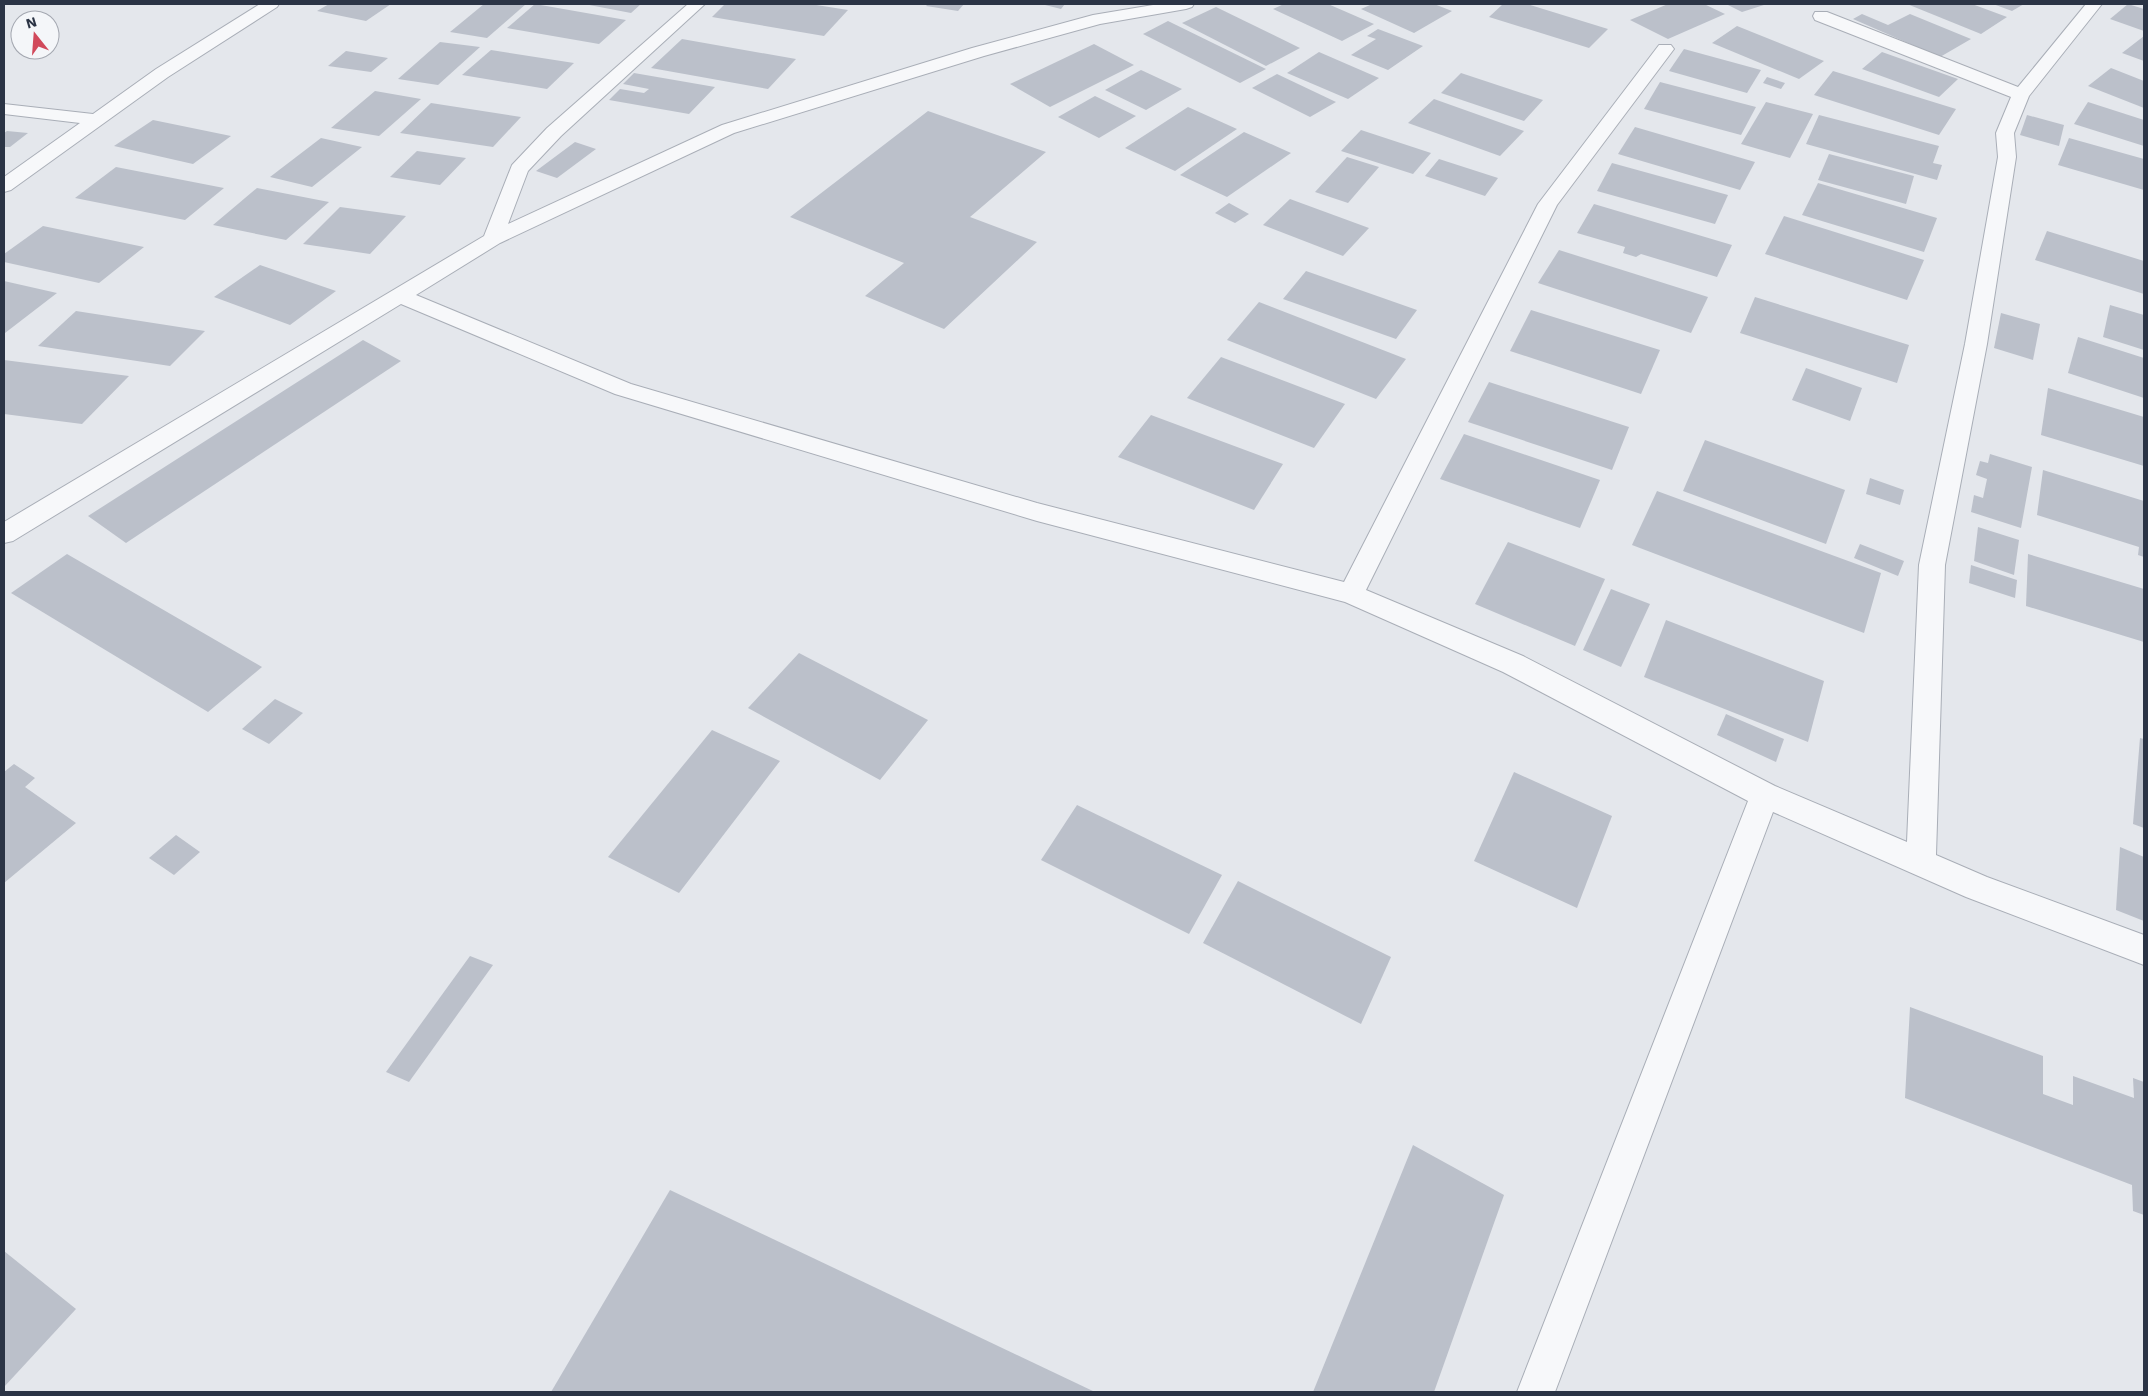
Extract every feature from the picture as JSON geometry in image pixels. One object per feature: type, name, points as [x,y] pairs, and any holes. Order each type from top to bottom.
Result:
[{"type":"street","points":[[4,186],[162,73],[271,4]]},
{"type":"street","points":[[493,239],[519,169],[554,132],[697,4]]},
{"type":"street","points":[[4,534],[493,239],[728,129],[1104,11],[1186,4]]},
{"type":"street","points":[[1921,863],[1932,565],[1979,324],[2007,157],[2004,133],[2021,96],[2094,4]]},
{"type":"street","points":[[1821,16],[2021,96]]},
{"type":"street","points":[[1351,594],[1548,204],[1665,50]]},
{"type":"street","points":[[4,108],[98,120]]},
{"type":"street","points":[[400,296],[623,389],[1036,512],[1351,594],[1513,664],[1766,795],[1977,887],[2144,950]]},
{"type":"street","points":[[1536,1392],[1766,795]]},
{"type":"building","points":[[329,4],[391,4],[366,21],[317,11]]},
{"type":"building","points":[[484,4],[526,4],[487,38],[450,32]]},
{"type":"building","points":[[535,4],[626,20],[599,44],[507,28]]},
{"type":"building","points":[[584,4],[641,4],[631,13]]},
{"type":"building","points":[[725,4],[810,4],[848,10],[824,36],[712,17]]},
{"type":"building","points":[[928,4],[964,4],[958,11],[926,6]]},
{"type":"building","points":[[1041,4],[1065,4],[1061,9]]},
{"type":"building","points":[[1284,4],[1328,4],[1374,24],[1342,41],[1273,9]]},
{"type":"building","points":[[1367,4],[1434,4],[1452,11],[1414,33],[1361,9],[1370,5]]},
{"type":"building","points":[[1503,4],[1527,4],[1608,29],[1589,48],[1489,17]]},
{"type":"building","points":[[1668,4],[1704,4],[1725,14],[1668,39],[1630,20]]},
{"type":"building","points":[[1726,4],[1767,4],[1742,12]]},
{"type":"building","points":[[1907,4],[1972,4],[2007,17],[1981,34]]},
{"type":"building","points":[[1993,4],[2024,4],[2012,11]]},
{"type":"building","points":[[2128,4],[2144,9],[2144,31],[2110,19]]},
{"type":"building","points":[[1216,7],[1300,48],[1266,66],[1182,23]]},
{"type":"building","points":[[1862,14],[1888,25],[1910,14],[1971,39],[1940,57],[1853,19]]},
{"type":"building","points":[[1168,21],[1266,69],[1240,83],[1143,34]]},
{"type":"building","points":[[1737,26],[1824,61],[1799,79],[1712,43]]},
{"type":"building","points":[[1378,29],[1423,46],[1388,70],[1351,55],[1376,39],[1367,36]]},
{"type":"building","points":[[2144,36],[2144,61],[2122,53]]},
{"type":"building","points":[[682,39],[796,59],[768,89],[651,68]]},
{"type":"building","points":[[440,42],[480,47],[438,85],[398,79]]},
{"type":"building","points":[[1094,44],[1134,65],[1050,107],[1010,84]]},
{"type":"building","points":[[1684,49],[1761,70],[1747,93],[1669,71]]},
{"type":"building","points":[[491,50],[574,63],[547,89],[462,75]]},
{"type":"building","points":[[346,51],[388,58],[371,72],[328,66]]},
{"type":"building","points":[[1319,52],[1379,78],[1348,99],[1287,73]]},
{"type":"building","points":[[1882,52],[1958,79],[1939,97],[1862,69]]},
{"type":"building","points":[[2111,68],[2144,81],[2144,108],[2088,86]]},
{"type":"building","points":[[1141,70],[1182,89],[1146,110],[1105,90]]},
{"type":"building","points":[[1833,71],[1956,109],[1939,135],[1814,95]]},
{"type":"building","points":[[634,73],[715,87],[689,114],[609,100],[620,89],[644,93],[649,89],[623,84]]},
{"type":"building","points":[[1461,73],[1543,100],[1524,121],[1441,93]]},
{"type":"building","points":[[1277,74],[1336,102],[1310,117],[1252,88]]},
{"type":"building","points":[[1767,77],[1785,83],[1781,89],[1763,83]]},
{"type":"building","points":[[1660,82],[1756,107],[1741,135],[1644,109]]},
{"type":"building","points":[[375,91],[421,99],[379,136],[331,128]]},
{"type":"building","points":[[1095,96],[1136,116],[1099,138],[1058,117]]},
{"type":"building","points":[[1434,99],[1524,131],[1500,156],[1408,123]]},
{"type":"building","points":[[1766,102],[1813,114],[1790,158],[1741,144]]},
{"type":"building","points":[[2088,102],[2144,120],[2144,146],[2074,124]]},
{"type":"building","points":[[431,103],[521,117],[493,147],[400,133]]},
{"type":"building","points":[[1188,107],[1237,129],[1175,171],[1125,148]]},
{"type":"building","points":[[928,111],[1046,152],[970,217],[1037,242],[944,329],[865,296],[904,263],[790,217]]},
{"type":"building","points":[[1819,115],[1939,146],[1933,163],[1942,165],[1937,180],[1806,144]]},
{"type":"building","points":[[2027,115],[2064,125],[2059,146],[2020,135]]},
{"type":"building","points":[[153,120],[231,136],[193,164],[114,146]]},
{"type":"building","points":[[1635,127],[1755,162],[1740,190],[1618,154]]},
{"type":"building","points":[[1361,130],[1431,153],[1413,174],[1341,151]]},
{"type":"building","points":[[7,131],[28,133],[10,147],[4,147],[4,133]]},
{"type":"building","points":[[1244,132],[1291,153],[1227,197],[1180,175]]},
{"type":"building","points":[[321,138],[362,147],[312,187],[270,177]]},
{"type":"building","points":[[2069,138],[2144,159],[2144,190],[2058,165]]},
{"type":"building","points":[[575,142],[596,149],[557,178],[536,171]]},
{"type":"building","points":[[417,151],[466,158],[440,185],[390,177]]},
{"type":"building","points":[[1829,154],[1914,176],[1906,204],[1818,180]]},
{"type":"building","points":[[1347,157],[1379,167],[1348,203],[1315,192]]},
{"type":"building","points":[[1439,159],[1498,178],[1485,196],[1425,176]]},
{"type":"building","points":[[1612,163],[1728,195],[1715,224],[1597,191]]},
{"type":"building","points":[[116,167],[224,188],[185,220],[75,198]]},
{"type":"building","points":[[1818,183],[1937,218],[1924,252],[1802,215]]},
{"type":"building","points":[[257,188],[329,202],[286,240],[213,225]]},
{"type":"building","points":[[1290,199],[1369,228],[1343,256],[1263,225]]},
{"type":"building","points":[[1229,203],[1249,214],[1235,223],[1215,213]]},
{"type":"building","points":[[1594,204],[1732,245],[1717,277],[1641,254],[1636,257],[1623,253],[1625,247],[1577,233]]},
{"type":"building","points":[[340,207],[406,216],[370,254],[303,244]]},
{"type":"building","points":[[1784,216],[1924,260],[1907,300],[1765,254]]},
{"type":"building","points":[[43,226],[144,247],[99,283],[4,262],[4,254]]},
{"type":"building","points":[[2047,231],[2144,261],[2144,294],[2035,260]]},
{"type":"building","points":[[1559,250],[1708,297],[1691,333],[1538,283]]},
{"type":"building","points":[[260,265],[336,291],[290,325],[214,297]]},
{"type":"building","points":[[1306,271],[1417,310],[1396,339],[1283,299]]},
{"type":"building","points":[[4,281],[57,293],[5,333]]},
{"type":"building","points":[[1755,297],[1909,345],[1897,383],[1740,333]]},
{"type":"building","points":[[1259,302],[1406,359],[1376,399],[1227,340]]},
{"type":"building","points":[[2110,305],[2144,315],[2144,350],[2103,337]]},
{"type":"building","points":[[1531,310],[1660,350],[1641,394],[1510,351]]},
{"type":"building","points":[[76,311],[205,331],[170,366],[38,346]]},
{"type":"building","points":[[2001,313],[2040,324],[2033,360],[1994,348]]},
{"type":"building","points":[[2078,337],[2144,358],[2144,398],[2068,373]]},
{"type":"building","points":[[363,340],[401,361],[126,543],[88,516]]},
{"type":"building","points":[[1221,357],[1345,404],[1314,448],[1187,398]]},
{"type":"building","points":[[4,360],[129,376],[82,424],[4,414]]},
{"type":"building","points":[[1806,368],[1862,388],[1850,421],[1792,400]]},
{"type":"building","points":[[1489,382],[1629,427],[1612,470],[1468,422]]},
{"type":"building","points":[[2048,388],[2144,417],[2144,466],[2041,435]]},
{"type":"building","points":[[1151,415],[1283,464],[1254,510],[1118,457]]},
{"type":"building","points":[[1464,434],[1600,480],[1580,528],[1440,479]]},
{"type":"building","points":[[1705,440],[1845,490],[1826,544],[1683,491]]},
{"type":"building","points":[[1990,454],[2032,467],[2021,528],[1971,512],[1974,495],[1983,498],[1987,479],[1976,475],[1980,461],[1988,463]]},
{"type":"building","points":[[2043,470],[2144,501],[2144,557],[2138,555],[2139,547],[2037,515]]},
{"type":"building","points":[[1870,478],[1904,490],[1900,505],[1866,494]]},
{"type":"building","points":[[1657,491],[1881,573],[1864,633],[1632,545]]},
{"type":"building","points":[[1978,527],[2019,540],[2014,575],[1974,561]]},
{"type":"building","points":[[1508,542],[1605,579],[1575,646],[1475,604]]},
{"type":"building","points":[[1860,544],[1904,561],[1898,576],[1854,558]]},
{"type":"building","points":[[67,554],[262,667],[208,712],[11,593]]},
{"type":"building","points":[[2028,554],[2144,589],[2144,642],[2026,606]]},
{"type":"building","points":[[1971,565],[2017,580],[2015,598],[1969,583]]},
{"type":"building","points":[[1611,589],[1650,604],[1621,667],[1583,650]]},
{"type":"building","points":[[1666,620],[1824,681],[1808,742],[1644,677]]},
{"type":"building","points":[[799,653],[928,720],[880,780],[748,708]]},
{"type":"building","points":[[275,699],[303,713],[269,744],[242,729]]},
{"type":"building","points":[[1726,714],[1784,739],[1776,762],[1717,735]]},
{"type":"building","points":[[712,730],[780,761],[679,893],[608,857]]},
{"type":"building","points":[[2140,738],[2144,739],[2144,828],[2133,824]]},
{"type":"building","points":[[14,764],[35,778],[25,787],[76,823],[4,883],[4,772]]},
{"type":"building","points":[[1514,772],[1612,816],[1577,908],[1474,861]]},
{"type":"building","points":[[1077,805],[1222,875],[1189,934],[1041,860]]},
{"type":"building","points":[[176,835],[200,852],[174,875],[149,858]]},
{"type":"building","points":[[2120,847],[2144,857],[2144,921],[2116,910]]},
{"type":"building","points":[[1238,881],[1391,957],[1361,1024],[1203,943]]},
{"type":"building","points":[[470,956],[493,965],[409,1082],[386,1072]]},
{"type":"building","points":[[1910,1007],[2043,1056],[2043,1094],[2073,1105],[2073,1076],[2134,1098],[2133,1078],[2144,1082],[2144,1215],[2133,1211],[2132,1185],[1905,1098]]},
{"type":"building","points":[[1413,1145],[1504,1195],[1434,1392],[1313,1392]]},
{"type":"building","points":[[670,1190],[1095,1392],[551,1392]]},
{"type":"building","points":[[4,1251],[76,1309],[4,1387]]}]
